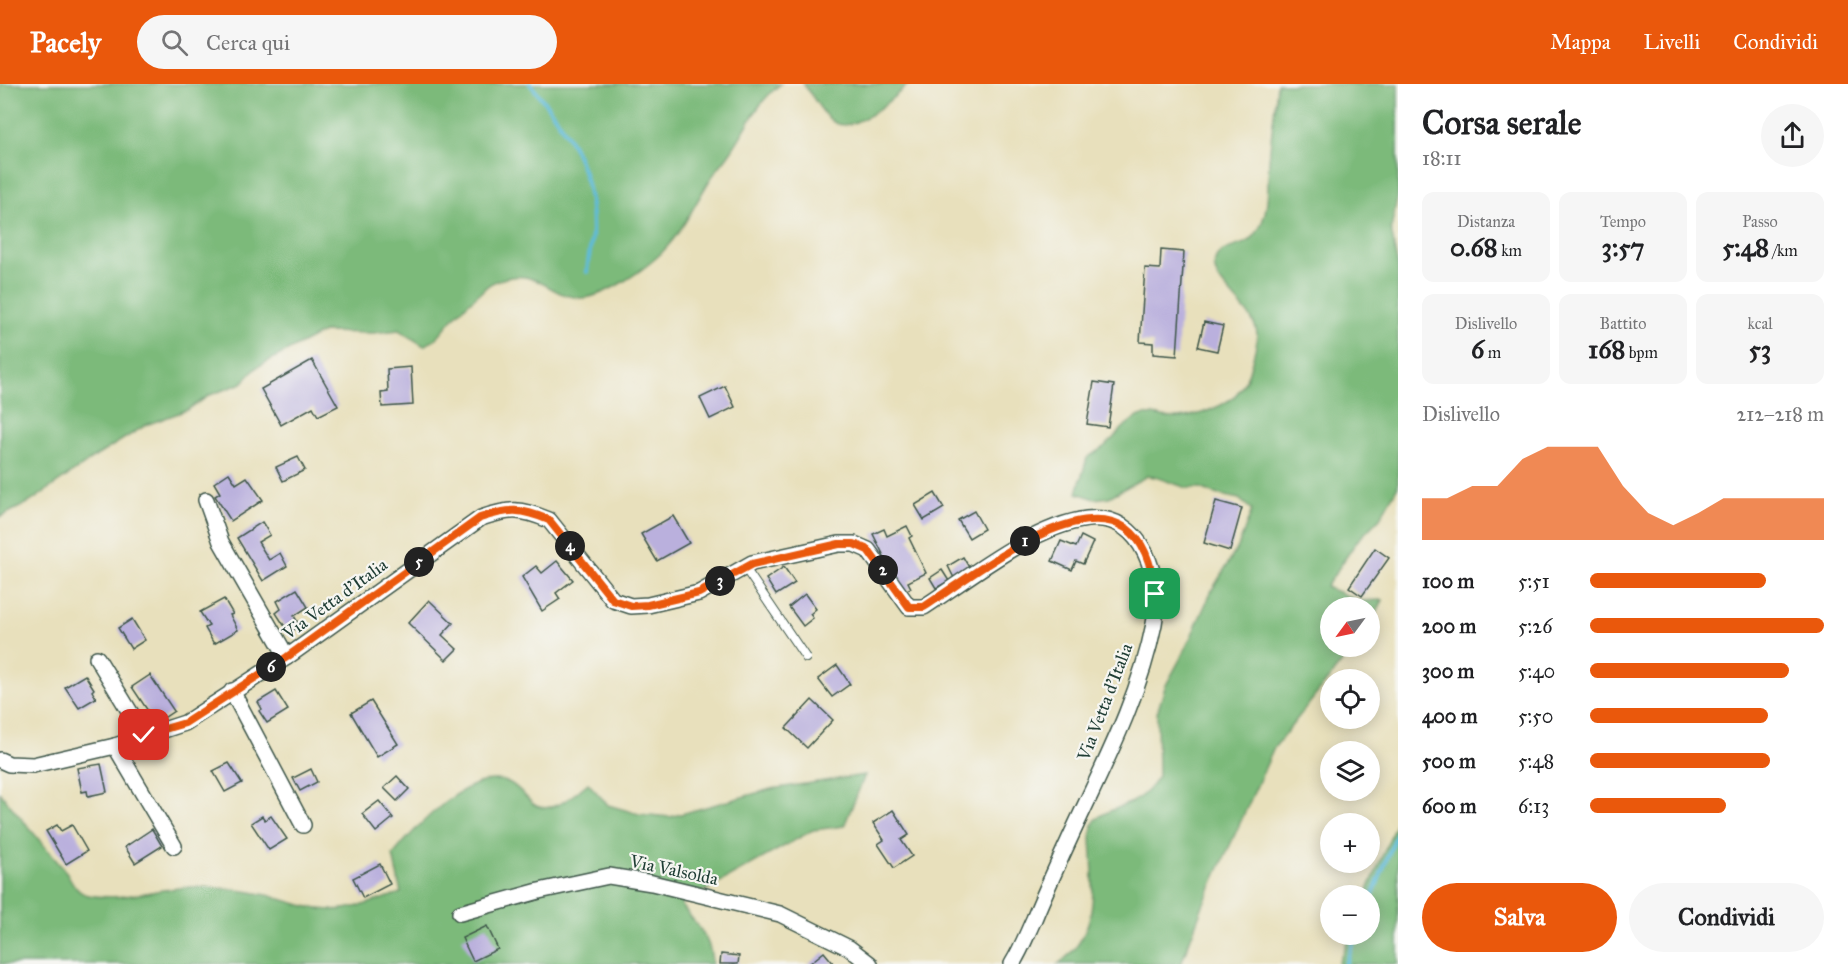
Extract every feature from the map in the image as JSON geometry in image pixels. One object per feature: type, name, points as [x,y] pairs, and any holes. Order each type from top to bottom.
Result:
[{"type":"street","points":[[206,500],[221,542],[287,657]]},
{"type":"street","name":"Via Vetta d'Italia","points":[[0,760],[9,764],[33,765],[116,746],[185,723],[287,657],[480,518],[504,510],[534,514],[549,520],[613,600],[631,606],[648,605],[699,593],[752,564],[839,544],[854,544],[868,550],[909,607],[924,607],[1029,538],[1068,523],[1089,519],[1109,519],[1136,537],[1146,555],[1153,574],[1154,622],[1124,719],[1012,964]]},
{"type":"street","points":[[97,658],[144,735]]},
{"type":"street","points":[[232,691],[303,825]]},
{"type":"street","points":[[116,746],[174,846]]},
{"type":"street","name":"Via Valsolda","points":[[460,913],[539,891],[609,876],[652,883],[780,914],[849,948],[870,964]]},
{"type":"lane","points":[[745,568],[806,658]]},
{"type":"green space","points":[[0,84],[781,84],[759,107],[672,241],[649,264],[621,283],[600,294],[581,298],[569,296],[532,279],[509,277],[486,287],[453,318],[436,338],[424,346],[399,330],[373,333],[323,332],[257,367],[242,383],[210,395],[187,410],[146,425],[93,458],[30,502],[0,517]]},
{"type":"green space","points":[[803,84],[909,84],[861,120],[840,125],[828,117]]},
{"type":"green space","points":[[1277,84],[1398,84],[1398,194],[1391,229],[1398,268],[1398,486],[1380,518],[1357,541],[1326,587],[1350,597],[1320,597],[1320,657],[1346,657],[1337,669],[1320,669],[1320,690],[1274,748],[1203,905],[1181,964],[1058,964],[1079,942],[1090,916],[1093,887],[1091,836],[1093,824],[1105,813],[1140,797],[1158,776],[1157,713],[1165,687],[1185,650],[1212,590],[1238,547],[1252,510],[1239,499],[1215,494],[1201,488],[1187,488],[1147,476],[1109,497],[1095,499],[1077,493],[1087,458],[1106,445],[1135,419],[1148,415],[1179,418],[1202,413],[1229,400],[1241,388],[1249,372],[1256,348],[1257,334],[1249,315],[1219,279],[1215,270],[1215,261],[1222,252],[1251,239],[1260,227],[1266,209]]},
{"type":"green space","points":[[865,775],[844,826],[813,830],[681,904],[706,938],[712,964],[0,964],[0,793],[67,873],[75,887],[84,894],[114,897],[194,887],[231,889],[267,895],[308,907],[334,910],[360,906],[401,893],[393,855],[428,817],[460,792],[477,784],[493,780],[508,782],[532,803],[547,808],[562,803],[588,783],[608,805],[639,814],[670,817],[771,789]]},
{"type":"green space","points":[[1398,818],[1398,964],[1338,964],[1346,945],[1380,945],[1380,885],[1370,885],[1375,873],[1380,873],[1380,861]]},
{"type":"building","points":[[1161,250],[1184,252],[1177,356],[1153,354],[1153,343],[1140,342],[1145,268],[1160,269]]},
{"type":"building","points":[[1204,322],[1223,326],[1217,351],[1198,347]]},
{"type":"building","points":[[312,360],[338,406],[318,416],[313,407],[281,425],[261,389]]},
{"type":"building","points":[[411,367],[413,405],[382,407],[381,393],[388,392],[387,369]]},
{"type":"building","points":[[1094,382],[1114,385],[1108,427],[1087,424]]},
{"type":"building","points":[[725,386],[735,407],[710,419],[700,398]]},
{"type":"building","points":[[298,457],[305,470],[283,481],[276,467]]},
{"type":"building","points":[[229,473],[236,484],[247,477],[263,500],[231,521],[215,496],[220,493],[214,483]]},
{"type":"building","points":[[935,493],[944,508],[924,520],[915,505]]},
{"type":"building","points":[[1216,501],[1242,508],[1230,551],[1204,543]]},
{"type":"building","points":[[974,511],[984,529],[969,538],[958,520]]},
{"type":"building","points":[[673,516],[689,543],[657,561],[641,534]]},
{"type":"building","points":[[262,522],[270,535],[258,542],[269,560],[280,553],[287,566],[263,581],[237,538]]},
{"type":"building","points":[[907,526],[912,536],[909,538],[926,573],[908,582],[911,588],[902,592],[873,534],[884,529],[887,536]]},
{"type":"building","points":[[1081,536],[1093,542],[1083,564],[1076,561],[1072,570],[1052,561],[1061,541],[1076,547]]},
{"type":"building","points":[[1375,548],[1389,558],[1362,596],[1349,587]]},
{"type":"building","points":[[963,557],[970,569],[954,578],[948,566]]},
{"type":"building","points":[[557,561],[573,580],[556,593],[560,599],[542,611],[522,577],[536,566],[542,573]]},
{"type":"building","points":[[784,567],[795,583],[776,595],[766,579]]},
{"type":"building","points":[[942,570],[949,581],[936,588],[930,578]]},
{"type":"building","points":[[297,589],[308,607],[294,616],[300,626],[289,633],[276,613],[281,609],[277,601]]},
{"type":"building","points":[[805,594],[816,609],[810,614],[813,618],[803,626],[789,607]]},
{"type":"building","points":[[224,599],[233,614],[230,615],[238,630],[214,644],[205,628],[209,626],[200,612]]},
{"type":"building","points":[[429,600],[453,623],[442,635],[457,649],[446,660],[408,623]]},
{"type":"building","points":[[132,619],[145,640],[131,649],[118,628]]},
{"type":"building","points":[[837,665],[850,684],[832,697],[818,679]]},
{"type":"building","points":[[85,675],[94,689],[92,691],[96,698],[79,708],[65,687]]},
{"type":"building","points":[[150,675],[174,711],[156,723],[132,687]]},
{"type":"building","points":[[276,691],[288,710],[267,723],[259,711],[262,709],[258,702]]},
{"type":"building","points":[[812,700],[833,720],[807,748],[786,728]]},
{"type":"building","points":[[371,701],[398,744],[377,757],[351,713]]},
{"type":"building","points":[[229,763],[242,783],[225,792],[213,771]]},
{"type":"building","points":[[101,764],[107,792],[88,796],[87,791],[82,792],[77,768]]},
{"type":"building","points":[[311,769],[317,782],[300,791],[293,778]]},
{"type":"building","points":[[397,776],[409,789],[397,801],[384,788]]},
{"type":"building","points":[[379,801],[393,818],[376,832],[362,814]]},
{"type":"building","points":[[893,810],[909,835],[901,840],[912,856],[894,868],[878,844],[884,840],[873,823]]},
{"type":"building","points":[[262,816],[265,820],[271,816],[287,839],[269,850],[251,823]]},
{"type":"building","points":[[57,825],[61,831],[72,825],[87,851],[66,864],[46,831]]},
{"type":"building","points":[[152,829],[162,846],[135,863],[125,847]]},
{"type":"building","points":[[380,864],[390,884],[363,898],[353,878]]},
{"type":"building","points":[[487,926],[498,949],[473,961],[462,938]]},
{"type":"building","points":[[824,952],[834,964],[809,964]]},
{"type":"building","points":[[721,954],[739,956],[738,964],[720,964]]},
{"type":"waterway","points":[[530,84],[556,118],[584,171],[592,212],[592,235],[587,272]]},
{"type":"waterway","points":[[1377,885],[1398,830]]},
{"type":"waterway","points":[[1346,964],[1352,945]]},
{"type":"route","points":[[144,735],[185,723],[287,657],[480,518],[504,510],[534,514],[549,520],[613,600],[631,606],[648,605],[699,593],[752,564],[839,544],[854,544],[868,550],[909,607],[924,607],[1029,538],[1068,523],[1089,519],[1109,519],[1136,537],[1153,574],[1155,594]]}]
